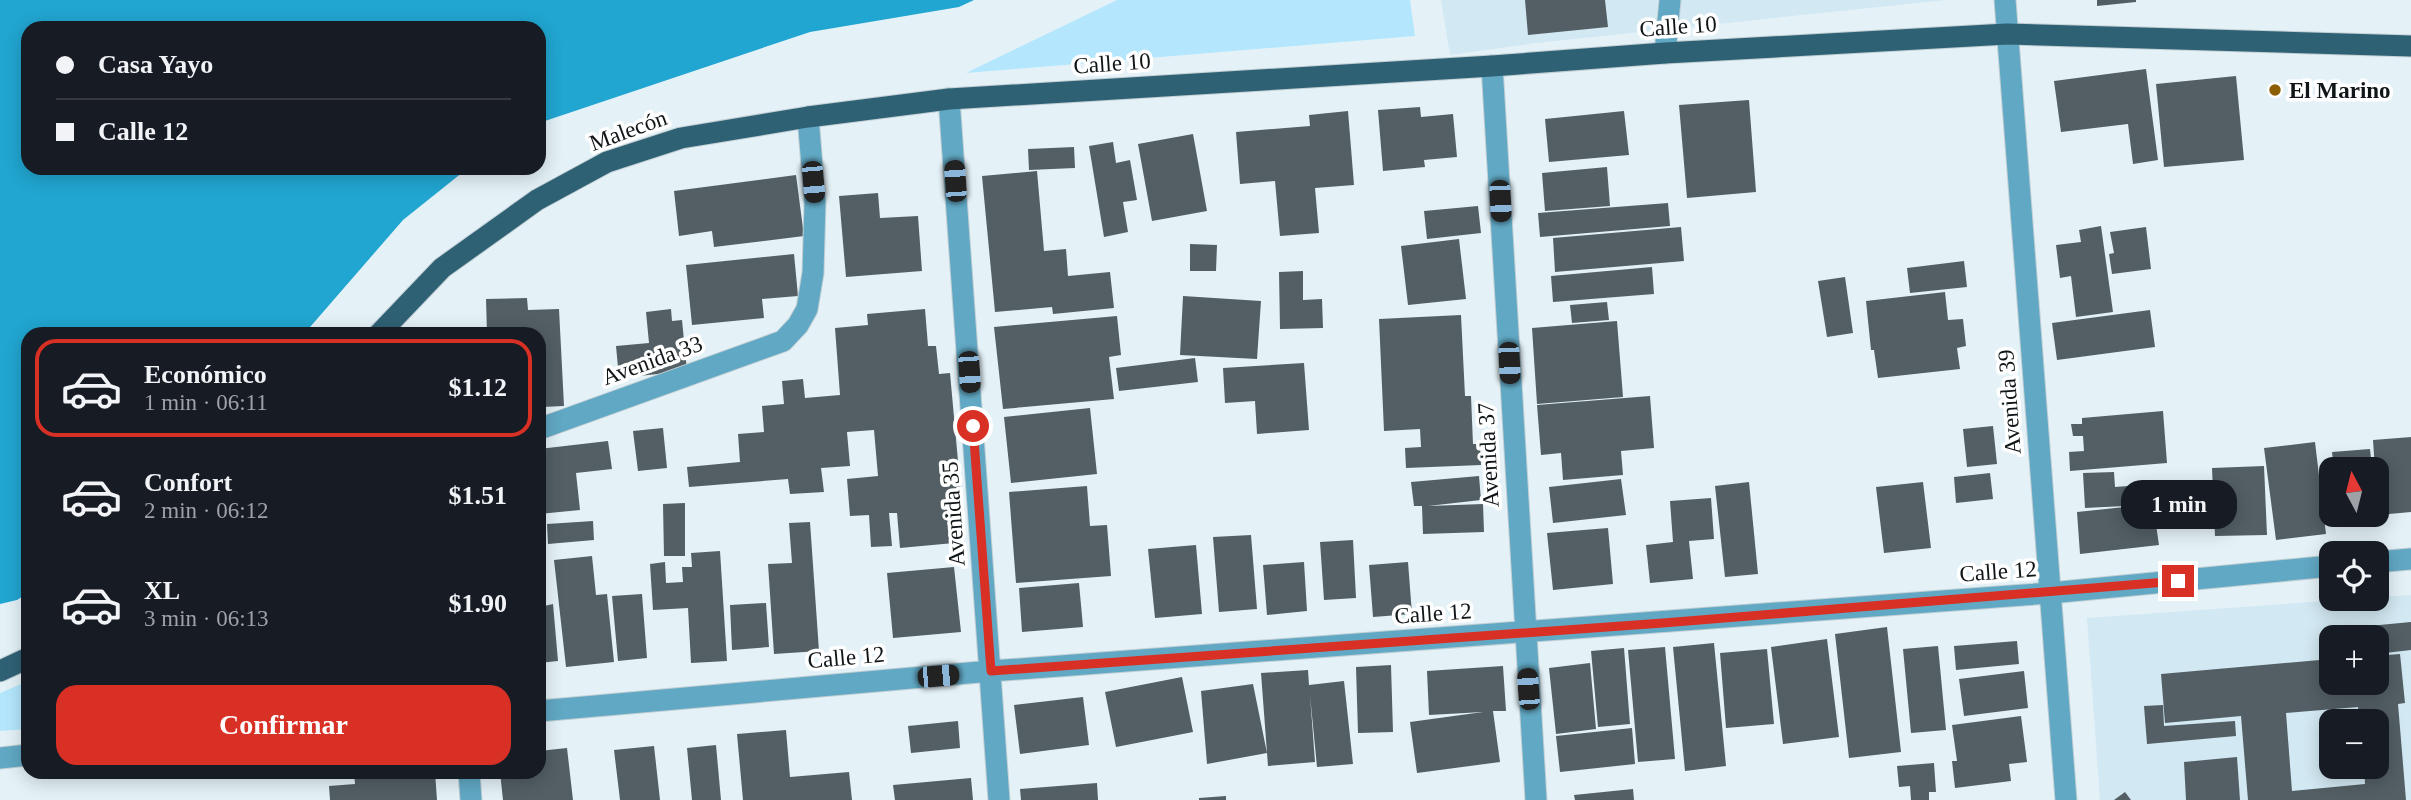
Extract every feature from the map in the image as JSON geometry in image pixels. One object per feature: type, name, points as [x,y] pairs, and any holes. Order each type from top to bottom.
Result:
[{"type":"main road","name":"Calle 10","points":[[949,99],[2007,34],[2411,46]]},
{"type":"main road","name":"Malecón","points":[[386,327],[442,268],[537,200],[607,162],[681,138],[808,117],[949,99]]},
{"type":"main road","points":[[0,671],[21,661]]},
{"type":"street","points":[[1665,53],[1670,0]]},
{"type":"street","name":"Avenida 39","points":[[2005,0],[2066,800]]},
{"type":"street","name":"Avenida 37","points":[[1492,66],[1536,800]]},
{"type":"street","name":"Avenida 35","points":[[949,99],[999,800]]},
{"type":"street","name":"Avenida 33","points":[[546,426],[783,341],[798,325],[807,309],[813,273],[815,203],[808,117]]},
{"type":"street","points":[[2389,561],[2411,559]]},
{"type":"street","name":"Calle 12","points":[[546,709],[991,671],[2050,593],[2319,567]]},
{"type":"street","points":[[0,758],[21,756]]},
{"type":"street","points":[[470,779],[471,800]]},
{"type":"shaded area","points":[[1117,0],[1410,0],[1415,36],[966,73]]},
{"type":"shaded area","points":[[1441,0],[1946,0],[1536,43],[1450,55]]},
{"type":"shaded area","points":[[2411,595],[2411,800],[2100,800],[2087,618],[2319,602],[2319,611],[2389,611],[2389,597]]},
{"type":"shaded area","points":[[21,684],[21,730],[0,731],[0,693]]},
{"type":"water","points":[[0,0],[974,0],[959,7],[810,32],[546,121],[546,21],[21,21],[21,175],[459,175],[403,220],[310,327],[21,327],[21,597],[0,604]]},
{"type":"building","points":[[1525,0],[1605,0],[1608,27],[1528,35]]},
{"type":"building","points":[[2097,0],[2136,0],[2136,2],[2097,6]]},
{"type":"building","points":[[2146,69],[2158,160],[2133,164],[2128,124],[2061,132],[2054,81]]},
{"type":"building","points":[[2236,76],[2244,160],[2164,167],[2156,84]]},
{"type":"building","points":[[1749,100],[1756,192],[1687,198],[1679,105]]},
{"type":"building","points":[[1420,107],[1421,117],[1453,114],[1457,157],[1424,160],[1425,167],[1383,171],[1378,110]]},
{"type":"building","points":[[1348,111],[1354,185],[1315,188],[1319,233],[1280,236],[1275,181],[1240,184],[1236,132],[1310,126],[1309,115]]},
{"type":"building","points":[[1624,111],[1629,155],[1549,162],[1545,119]]},
{"type":"building","points":[[1193,134],[1207,211],[1152,221],[1138,144]]},
{"type":"building","points":[[1113,142],[1116,163],[1130,160],[1137,200],[1123,202],[1128,232],[1104,237],[1089,146]]},
{"type":"building","points":[[1074,147],[1075,168],[1029,170],[1028,149]]},
{"type":"building","points":[[1607,167],[1610,206],[1545,211],[1542,173]]},
{"type":"building","points":[[1037,171],[1044,251],[1066,249],[1068,276],[1110,272],[1114,308],[1053,314],[1052,307],[995,312],[982,176]]},
{"type":"building","points":[[796,175],[804,236],[714,247],[712,231],[679,236],[674,191]]},
{"type":"building","points":[[878,193],[880,218],[918,216],[922,271],[846,277],[839,196]]},
{"type":"building","points":[[1668,203],[1670,226],[1540,237],[1538,213]]},
{"type":"building","points":[[1478,206],[1481,233],[1427,239],[1424,211]]},
{"type":"building","points":[[2101,226],[2113,312],[2076,317],[2071,276],[2060,278],[2056,245],[2081,242],[2079,230]]},
{"type":"building","points":[[1681,227],[1684,261],[1555,272],[1553,238]]},
{"type":"building","points":[[2146,227],[2151,269],[2112,274],[2109,254],[2114,253],[2110,232]]},
{"type":"building","points":[[1459,239],[1466,299],[1408,305],[1401,246]]},
{"type":"building","points":[[1190,244],[1217,245],[1216,271],[1190,271]]},
{"type":"building","points":[[794,254],[798,296],[762,299],[764,318],[692,325],[686,265]]},
{"type":"building","points":[[1964,261],[1967,287],[1910,293],[1907,268]]},
{"type":"building","points":[[1652,267],[1654,294],[1553,302],[1551,276]]},
{"type":"building","points":[[1303,271],[1303,300],[1322,299],[1323,328],[1280,329],[1279,272]]},
{"type":"building","points":[[1845,277],[1853,333],[1827,337],[1818,281]]},
{"type":"building","points":[[1945,292],[1948,320],[1963,319],[1966,346],[1957,348],[1960,369],[1878,378],[1874,350],[1871,350],[1866,301]]},
{"type":"building","points":[[1183,296],[1261,301],[1257,359],[1180,355]]},
{"type":"building","points":[[527,298],[528,310],[559,309],[564,406],[546,407],[546,327],[487,327],[486,299]]},
{"type":"building","points":[[1607,302],[1609,320],[1572,323],[1570,305]]},
{"type":"building","points":[[671,309],[672,321],[682,320],[687,371],[619,378],[616,346],[649,343],[646,312]]},
{"type":"building","points":[[925,309],[928,346],[936,346],[939,374],[950,373],[961,494],[949,496],[954,543],[900,548],[897,513],[889,513],[892,546],[871,547],[869,515],[850,516],[847,479],[878,476],[874,430],[847,432],[850,466],[821,468],[824,492],[790,494],[788,479],[689,487],[687,467],[740,462],[738,434],[764,432],[762,406],[784,404],[782,381],[803,379],[805,398],[840,395],[835,328],[868,325],[867,314]]},
{"type":"building","points":[[2150,310],[2155,347],[2057,360],[2052,323]]},
{"type":"building","points":[[1461,315],[1465,396],[1471,396],[1473,444],[1480,444],[1481,465],[1406,468],[1405,448],[1421,447],[1420,429],[1384,431],[1379,319]]},
{"type":"building","points":[[1117,316],[1121,355],[1109,357],[1114,399],[1003,409],[994,327]]},
{"type":"building","points":[[1617,321],[1623,397],[1537,404],[1532,328]]},
{"type":"building","points":[[1195,358],[1198,382],[1119,391],[1116,368]]},
{"type":"building","points":[[1304,363],[1309,430],[1257,434],[1255,401],[1225,403],[1223,368]]},
{"type":"building","points":[[1650,396],[1654,448],[1621,451],[1623,475],[1563,480],[1561,453],[1541,455],[1537,405]]},
{"type":"building","points":[[1090,408],[1097,474],[1011,483],[1004,417]]},
{"type":"building","points":[[2163,411],[2167,463],[2070,471],[2069,452],[2084,451],[2083,436],[2073,436],[2071,424],[2082,424],[2082,418]]},
{"type":"building","points":[[1993,426],[1997,464],[1967,467],[1963,429]]},
{"type":"building","points":[[663,428],[667,468],[638,471],[633,431]]},
{"type":"building","points":[[2411,437],[2411,512],[2389,514],[2389,457],[2374,457],[2373,440]]},
{"type":"building","points":[[608,441],[612,469],[576,473],[580,510],[546,513],[546,448]]},
{"type":"building","points":[[2315,442],[2319,475],[2319,527],[2325,527],[2326,534],[2276,540],[2264,448]]},
{"type":"building","points":[[2370,449],[2371,457],[2333,457],[2332,452]]},
{"type":"building","points":[[2264,466],[2267,535],[2215,536],[2212,468]]},
{"type":"building","points":[[2114,472],[2115,487],[2168,483],[2169,503],[2153,504],[2159,545],[2080,554],[2077,512],[2144,505],[2085,508],[2083,473]]},
{"type":"building","points":[[1990,473],[1993,499],[1956,503],[1954,477]]},
{"type":"building","points":[[1479,476],[1481,500],[1428,506],[1483,504],[1484,532],[1423,534],[1422,506],[1414,506],[1411,482]]},
{"type":"building","points":[[1621,479],[1626,515],[1553,523],[1549,487]]},
{"type":"building","points":[[1749,482],[1758,574],[1725,577],[1715,486]]},
{"type":"building","points":[[1923,482],[1931,548],[1884,553],[1876,487]]},
{"type":"building","points":[[1087,486],[1090,526],[1107,525],[1111,576],[1016,583],[1009,492]]},
{"type":"building","points":[[1711,498],[1714,539],[1689,541],[1693,579],[1650,583],[1646,545],[1673,542],[1670,501]]},
{"type":"building","points":[[685,503],[685,556],[664,556],[663,504]]},
{"type":"building","points":[[593,521],[594,540],[548,544],[547,524]]},
{"type":"building","points":[[810,522],[819,651],[774,654],[768,564],[792,563],[789,523]]},
{"type":"building","points":[[1608,528],[1613,584],[1553,590],[1547,533]]},
{"type":"building","points":[[1251,535],[1257,609],[1219,612],[1213,537]]},
{"type":"building","points":[[1353,540],[1356,598],[1324,600],[1320,542]]},
{"type":"building","points":[[1196,545],[1202,614],[1155,618],[1148,549]]},
{"type":"building","points":[[720,551],[727,661],[691,663],[688,608],[653,610],[650,564],[665,562],[666,583],[683,582],[682,567],[692,567],[691,553]]},
{"type":"building","points":[[592,556],[596,595],[607,594],[614,662],[566,667],[554,560]]},
{"type":"building","points":[[1304,562],[1307,611],[1267,615],[1263,565]]},
{"type":"building","points":[[1408,562],[1412,614],[1373,617],[1369,565]]},
{"type":"building","points":[[954,567],[961,632],[893,638],[887,573]]},
{"type":"building","points":[[1079,583],[1083,627],[1022,632],[1019,588]]},
{"type":"building","points":[[642,594],[647,658],[618,661],[612,596]]},
{"type":"building","points":[[766,603],[769,647],[732,650],[730,605]]},
{"type":"building","points":[[553,604],[558,661],[546,662],[546,606]]},
{"type":"building","points":[[2411,622],[2411,650],[2389,653],[2389,625],[2380,625]]},
{"type":"building","points":[[1887,627],[1901,752],[1849,758],[1835,634]]},
{"type":"building","points":[[1827,639],[1839,737],[1783,744],[1771,647]]},
{"type":"building","points":[[2017,641],[2019,664],[1956,670],[1954,646]]},
{"type":"building","points":[[1714,643],[1726,766],[1685,771],[1673,647]]},
{"type":"building","points":[[1938,646],[1946,730],[1911,733],[1903,649]]},
{"type":"building","points":[[1665,647],[1675,759],[1638,762],[1628,650]]},
{"type":"building","points":[[1624,648],[1630,724],[1598,727],[1591,651]]},
{"type":"building","points":[[1767,649],[1774,724],[1726,728],[1720,653]]},
{"type":"building","points":[[2400,654],[2405,703],[2398,704],[2406,800],[2248,800],[2241,716],[2165,723],[2161,674],[2319,660],[2319,695],[2389,695],[2389,655]]},
{"type":"building","points":[[1590,663],[1596,729],[1556,734],[1549,668]]},
{"type":"building","points":[[1391,665],[1393,732],[1358,733],[1356,667]]},
{"type":"building","points":[[1503,666],[1506,711],[1493,711],[1500,762],[1417,773],[1410,722],[1483,712],[1429,715],[1427,671]]},
{"type":"building","points":[[1308,670],[1309,685],[1344,681],[1353,764],[1317,767],[1310,695],[1315,762],[1268,766],[1261,673]]},
{"type":"building","points":[[2024,671],[2028,708],[1964,716],[1959,679]]},
{"type":"building","points":[[1182,677],[1193,732],[1116,747],[1105,692]]},
{"type":"building","points":[[1253,684],[1267,753],[1207,764],[1201,691]]},
{"type":"building","points":[[1083,697],[1089,745],[1020,754],[1014,705]]},
{"type":"building","points":[[2163,705],[2164,726],[2235,721],[2236,736],[2147,744],[2144,706]]},
{"type":"building","points":[[2021,716],[2027,762],[2009,764],[2011,781],[1955,788],[1952,761],[1957,761],[1952,725]]},
{"type":"building","points":[[958,721],[960,748],[911,753],[908,726]]},
{"type":"building","points":[[1632,728],[1635,764],[1560,772],[1556,736]]},
{"type":"building","points":[[786,730],[790,777],[849,772],[852,800],[743,800],[737,734]]},
{"type":"building","points":[[716,745],[721,800],[692,800],[687,748]]},
{"type":"building","points":[[654,746],[660,800],[620,800],[614,750]]},
{"type":"building","points":[[567,748],[573,800],[503,800],[501,779],[546,779],[546,750]]},
{"type":"building","points":[[2237,757],[2240,800],[2186,800],[2184,762]]},
{"type":"building","points":[[1934,763],[1936,792],[1929,792],[1929,800],[1911,800],[1910,786],[1899,787],[1897,766]]},
{"type":"building","points":[[971,778],[973,800],[895,800],[893,785]]},
{"type":"building","points":[[355,779],[436,779],[437,800],[330,800],[329,786],[355,784]]},
{"type":"building","points":[[1097,783],[1098,800],[1021,800],[1020,789]]},
{"type":"building","points":[[1633,789],[1634,800],[1575,800],[1574,795]]},
{"type":"building","points":[[2125,792],[2131,800],[2114,800]]},
{"type":"building","points":[[1226,796],[1226,800],[1199,800],[1199,798]]},
{"type":"place","name":"El Marino","points":[[2275,90]]},
{"type":"route","points":[[973,426],[991,671],[1663,623],[2178,581]]}]
